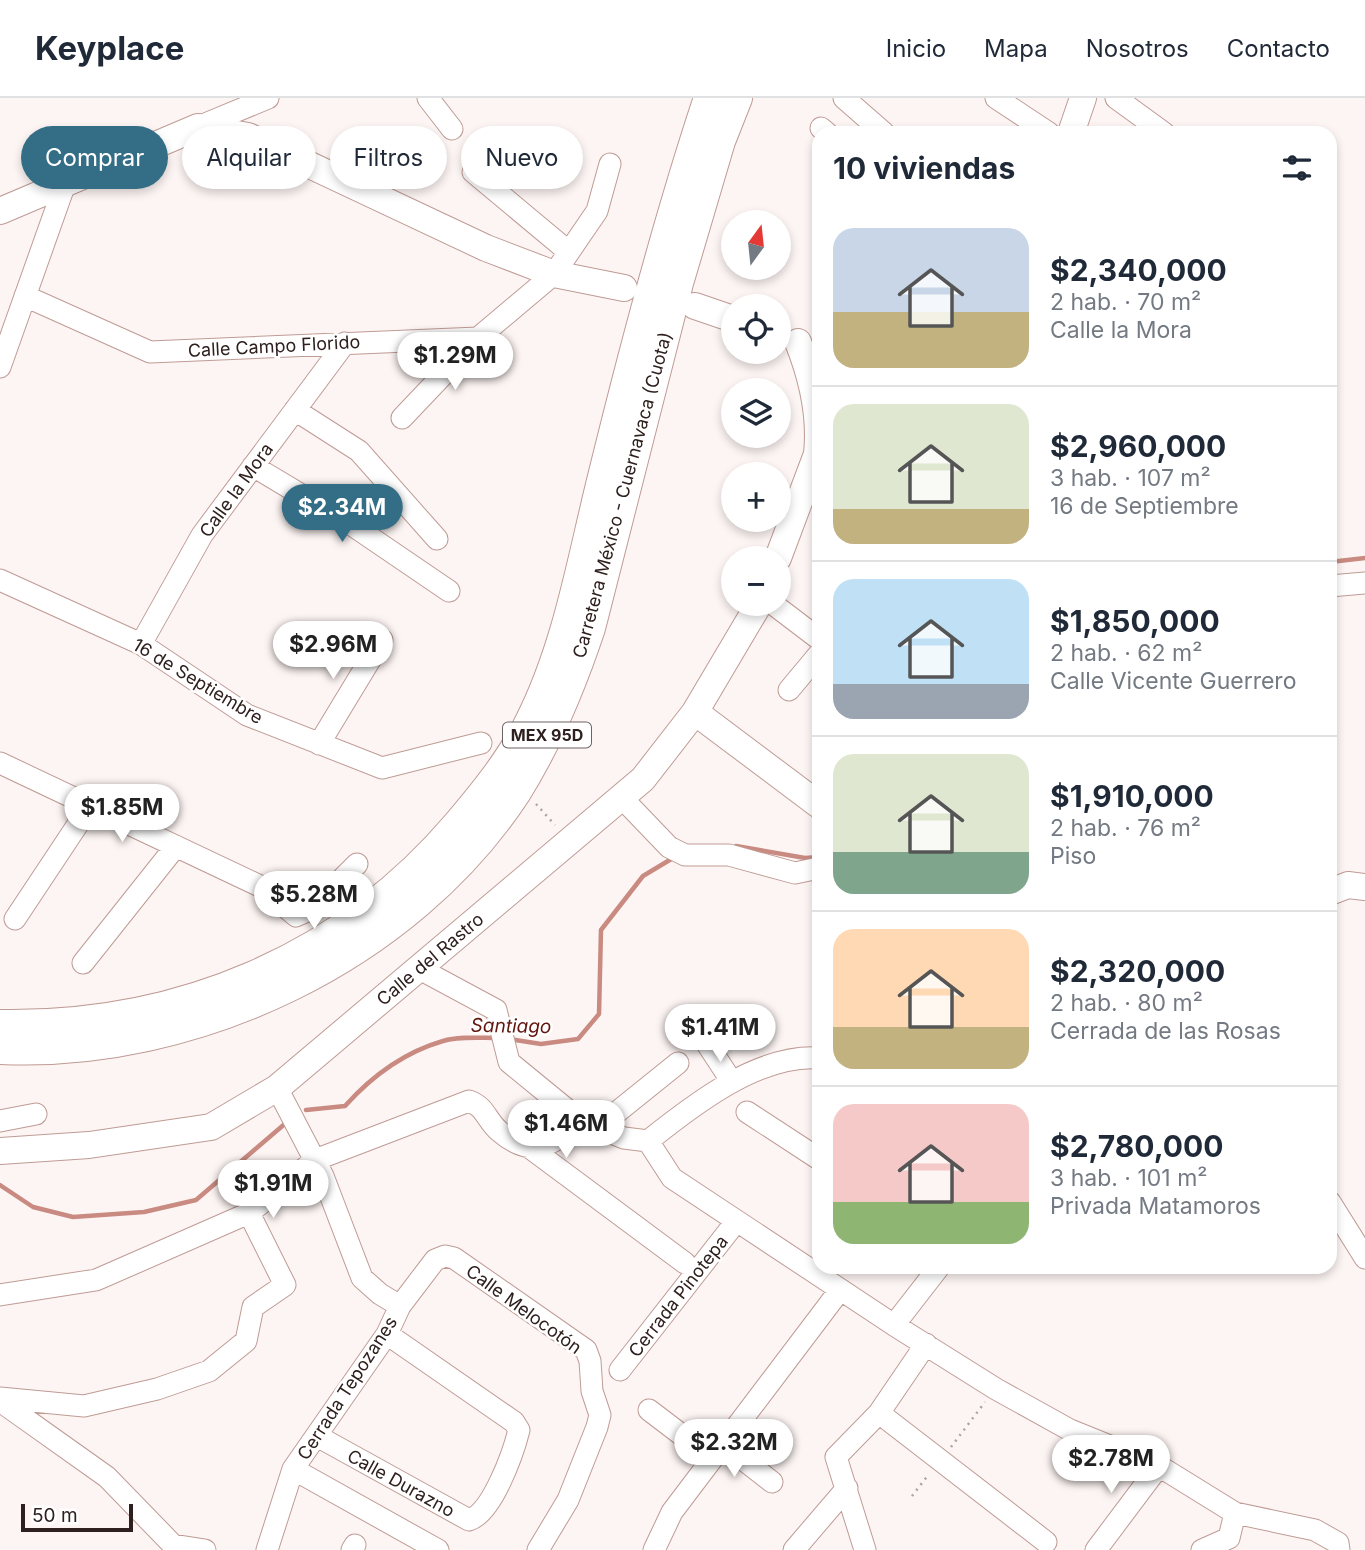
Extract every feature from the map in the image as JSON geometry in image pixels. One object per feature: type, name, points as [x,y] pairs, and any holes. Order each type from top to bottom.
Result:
[{"type":"highway","name":"Carretera México - Cuernavaca (Cuota)","points":[[0,1025],[40,1026],[146,1013],[206,995],[278,966],[350,924],[399,887],[491,785],[530,722],[562,638],[640,330],[679,190],[709,98]]},
{"type":"highway","name":"Carretera México - Cuernavaca (Cuota)","points":[[0,1049],[64,1049],[164,1034],[279,992],[361,945],[396,920],[464,856],[514,795],[539,754],[575,673],[590,628],[678,283],[720,141],[737,98]]},
{"type":"main road","points":[[1073,126],[1083,98]]},
{"type":"main road","points":[[316,168],[486,248],[554,274],[624,288]]},
{"type":"main road","points":[[0,211],[48,189]]},
{"type":"main road","points":[[695,306],[721,315]]},
{"type":"main road","points":[[799,340],[812,385]]},
{"type":"main road","points":[[782,546],[812,463]]},
{"type":"main road","name":"Calle del Rastro","points":[[0,1151],[89,1145],[211,1127],[277,1088],[570,844],[643,779],[695,712],[752,616]]},
{"type":"main road","points":[[695,712],[812,800]]},
{"type":"main road","points":[[1337,889],[1348,885],[1365,887]]},
{"type":"street","points":[[200,126],[268,98]]},
{"type":"street","points":[[428,98],[452,129]]},
{"type":"street","points":[[844,98],[876,126]]},
{"type":"street","points":[[996,98],[1038,126]]},
{"type":"street","points":[[1116,98],[1154,126]]},
{"type":"street","points":[[402,418],[478,338],[554,274],[597,211],[610,164]]},
{"type":"street","points":[[0,367],[63,189]]},
{"type":"street","points":[[493,189],[569,252]]},
{"type":"street","name":"Calle Campo Florido","points":[[25,296],[150,352],[478,338]]},
{"type":"street","name":"Calle la Mora","points":[[141,644],[202,535],[345,343]]},
{"type":"street","points":[[295,410],[359,451],[438,540]]},
{"type":"street","points":[[253,466],[355,527],[449,591]]},
{"type":"street","name":"16 de Septiembre","points":[[0,580],[141,644],[247,715],[382,768],[481,743]]},
{"type":"street","points":[[1337,585],[1365,583]]},
{"type":"street","points":[[789,616],[812,634]]},
{"type":"street","points":[[319,744],[382,640]]},
{"type":"street","points":[[789,690],[812,662]]},
{"type":"street","points":[[0,763],[262,887],[296,916],[312,909],[357,864]]},
{"type":"street","points":[[622,798],[669,847],[685,855],[729,855],[795,873],[812,869]]},
{"type":"street","points":[[15,919],[90,806]]},
{"type":"street","points":[[83,963],[176,846]]},
{"type":"street","points":[[418,968],[496,1010],[509,1062],[588,1125],[648,1141],[672,1178],[735,1223],[812,1272]]},
{"type":"street","points":[[700,1033],[732,1082]]},
{"type":"street","points":[[648,1141],[685,1112],[732,1082],[784,1062],[812,1059]]},
{"type":"street","points":[[529,1147],[545,1147],[588,1125],[678,1063]]},
{"type":"street","points":[[277,1088],[315,1160],[362,1278],[380,1294],[400,1306]]},
{"type":"street","points":[[0,1295],[96,1280],[248,1213],[315,1160],[469,1101],[481,1105],[498,1131],[529,1147],[685,1263]]},
{"type":"street","points":[[747,1112],[812,1154]]},
{"type":"street","points":[[0,1121],[36,1114]]},
{"type":"street","points":[[0,1400],[84,1406],[157,1389],[209,1371],[246,1341],[253,1307],[285,1285],[248,1213]]},
{"type":"street","points":[[1337,1213],[1365,1258]]},
{"type":"street","name":"Cerrada Pinotepa","points":[[620,1370],[735,1223]]},
{"type":"street","name":"Calle Melocotón","points":[[400,1306],[435,1260],[445,1256],[454,1258],[586,1350],[590,1361],[592,1391],[600,1415],[568,1500],[538,1550]]},
{"type":"street","points":[[815,1274],[996,1389],[1070,1430],[1159,1466],[1235,1513],[1315,1530],[1338,1543],[1339,1550]]},
{"type":"street","points":[[894,1325],[934,1274]]},
{"type":"street","points":[[654,1550],[672,1512],[840,1290]]},
{"type":"street","name":"Cerrada Tepozanes","points":[[267,1550],[293,1469],[387,1334],[400,1306]]},
{"type":"street","name":"Calle Durazno","points":[[317,1436],[469,1520],[479,1517],[488,1507],[519,1430],[514,1422],[387,1334]]},
{"type":"street","points":[[865,1550],[836,1457],[879,1413],[926,1344]]},
{"type":"street","points":[[0,1400],[107,1477],[171,1548],[205,1550]]},
{"type":"street","points":[[649,1409],[772,1482]]},
{"type":"street","points":[[879,1413],[1046,1542]]},
{"type":"street","points":[[1096,1550],[1159,1466]]},
{"type":"street","points":[[293,1469],[438,1550]]},
{"type":"street","points":[[794,1550],[847,1488]]},
{"type":"street","points":[[1202,1550],[1228,1538],[1235,1513]]},
{"type":"path","points":[[531,798],[570,844]]},
{"type":"path","points":[[912,1496],[996,1389]]},
{"type":"waterway","name":"Santiago","points":[[1337,561],[1365,558]]},
{"type":"waterway","name":"Santiago","points":[[736,846],[812,858]]},
{"type":"waterway","name":"Santiago","points":[[509,1039],[541,1044],[578,1039],[599,1014],[601,930],[643,876],[673,858]]},
{"type":"waterway","name":"Santiago","points":[[306,1110],[345,1106],[366,1085],[390,1067],[429,1046],[456,1038],[497,1038]]},
{"type":"waterway","name":"Santiago","points":[[0,1185],[33,1207],[73,1217],[144,1212],[196,1200],[287,1122]]}]
